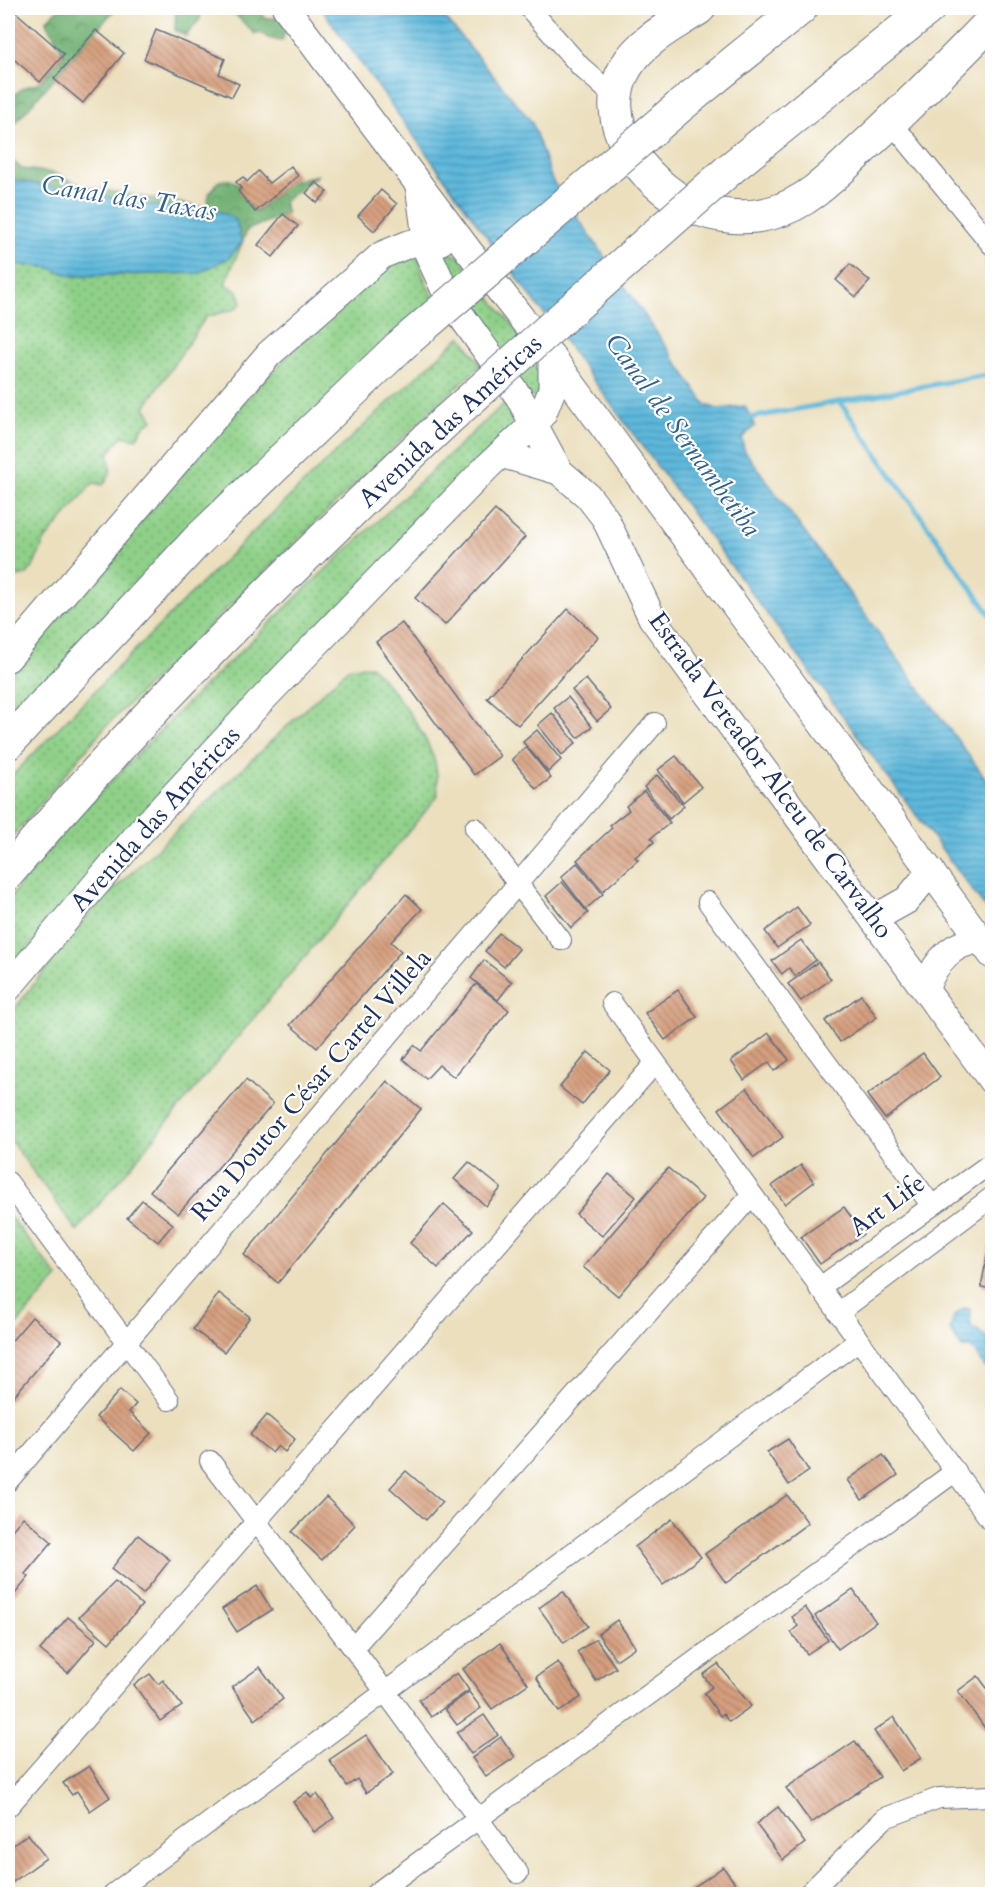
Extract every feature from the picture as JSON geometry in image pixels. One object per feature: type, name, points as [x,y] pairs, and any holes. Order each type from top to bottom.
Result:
[{"type":"highway","points":[[699,8],[645,44],[634,55],[625,69],[615,97],[616,116],[623,140],[641,166],[662,188],[692,206],[716,214],[744,217],[772,213],[800,201],[820,187],[891,122],[993,21]]},
{"type":"highway","points":[[8,743],[197,541],[399,346],[679,107],[801,8]]},
{"type":"highway","name":"Avenida das Américas","points":[[8,873],[109,756],[188,673],[264,596],[447,420],[730,168],[929,8]]},
{"type":"street","points":[[286,8],[420,189],[552,357],[987,947]]},
{"type":"street","points":[[529,8],[581,67],[615,97]]},
{"type":"street","points":[[891,122],[993,245]]},
{"type":"street","points":[[8,658],[269,354],[382,255],[409,225],[420,189]]},
{"type":"street","name":"Estrada Vereador Alceu de Carvalho","points":[[420,189],[426,240],[435,273],[448,297],[535,423],[559,471],[597,507],[652,618],[993,1081]]},
{"type":"street","points":[[382,255],[426,240],[450,243],[468,250]]},
{"type":"street","name":"Avenida das Américas","points":[[8,988],[164,805],[373,584],[501,454],[535,423],[543,413],[552,390],[552,357]]},
{"type":"street","points":[[501,454],[559,471]]},
{"type":"street","name":"Rua Doutor César Cartel Villela","points":[[8,1481],[520,884],[655,723]]},
{"type":"street","points":[[475,828],[561,940]]},
{"type":"street","points":[[874,918],[907,900],[931,871]]},
{"type":"street","points":[[708,902],[932,1206]]},
{"type":"street","points":[[926,987],[934,966],[943,956],[959,945],[987,947]]},
{"type":"street","points":[[612,1003],[751,1196],[993,1522]]},
{"type":"street","points":[[8,1807],[655,1063]]},
{"type":"street","name":"Art Life","points":[[819,1288],[987,1166]]},
{"type":"street","points":[[8,1182],[169,1400]]},
{"type":"street","points":[[838,1313],[987,1201],[966,1182]]},
{"type":"street","points":[[353,1648],[751,1196]]},
{"type":"street","points":[[113,1894],[858,1341]]},
{"type":"street","points":[[210,1461],[353,1648],[480,1818],[518,1873]]},
{"type":"street","points":[[375,1894],[956,1471]]},
{"type":"street","points":[[808,1894],[885,1818],[939,1798],[993,1796]]},
{"type":"green space","points":[[59,8],[116,8],[8,131],[8,100],[23,88],[40,82],[64,54],[46,21]]},
{"type":"green space","points":[[176,8],[201,8],[200,19],[186,36],[175,30]]},
{"type":"green space","points":[[229,8],[259,8],[265,18],[282,18],[286,27],[282,41],[268,38],[260,32],[255,34]]},
{"type":"green space","points":[[8,157],[22,169],[54,173],[86,187],[207,208],[209,194],[219,181],[232,180],[241,188],[238,191],[255,212],[290,182],[318,175],[283,202],[287,213],[247,230],[242,243],[236,221],[220,211],[208,213],[157,206],[8,179]]},
{"type":"green space","points":[[242,243],[225,284],[238,291],[242,302],[235,309],[206,317],[145,407],[153,420],[144,426],[136,439],[122,436],[108,454],[110,470],[103,485],[93,483],[45,540],[33,567],[26,575],[8,579],[8,263],[47,267],[73,276],[199,273],[228,258]]},
{"type":"green space","points":[[418,249],[424,279],[440,305],[8,732],[8,678],[245,401],[306,337],[388,262]]},
{"type":"green space","points":[[435,249],[458,256],[541,362],[543,403],[521,389]]},
{"type":"green space","points":[[461,336],[481,365],[441,401],[105,727],[8,842],[8,780],[231,554]]},
{"type":"green space","points":[[509,399],[531,420],[8,969],[8,900],[78,815],[184,706],[308,586]]},
{"type":"green space","points":[[371,666],[399,699],[431,751],[436,767],[438,796],[77,1231],[8,1137],[8,1017],[93,909],[350,667]]},
{"type":"green space","points":[[8,1214],[58,1277],[8,1335]]},
{"type":"water","name":"Canal de Sernambetiba","points":[[321,8],[437,8],[532,122],[552,180],[706,405],[718,409],[745,406],[755,426],[742,438],[744,450],[992,787],[992,917],[484,233]]},
{"type":"water","points":[[8,179],[157,206],[208,213],[220,211],[236,220],[242,243],[228,258],[199,273],[73,276],[47,267],[8,263]]},
{"type":"water","points":[[964,1308],[970,1309],[971,1326],[988,1338],[992,1363],[985,1368],[972,1348],[962,1348],[950,1330],[954,1316]]},
{"type":"building","points":[[8,8],[11,8],[64,54],[40,82],[8,54]]},
{"type":"building","points":[[96,30],[124,53],[83,103],[54,79]]},
{"type":"building","points":[[156,30],[225,59],[219,74],[239,84],[232,97],[144,59]]},
{"type":"building","points":[[291,166],[298,176],[255,212],[238,191],[241,188],[236,182],[243,177],[247,182],[258,171],[269,183]]},
{"type":"building","points":[[316,182],[327,192],[317,203],[306,193]]},
{"type":"building","points":[[381,190],[397,204],[374,231],[358,216]]},
{"type":"building","points":[[283,214],[298,226],[273,257],[258,245]]},
{"type":"building","points":[[850,264],[870,281],[856,297],[836,280]]},
{"type":"building","points":[[495,510],[525,537],[445,625],[415,598]]},
{"type":"building","points":[[568,609],[598,637],[518,725],[487,698]]},
{"type":"building","points":[[402,623],[500,756],[474,775],[376,642]]},
{"type":"building","points":[[586,679],[611,709],[597,721],[572,690]]},
{"type":"building","points":[[568,697],[592,727],[578,738],[554,708]]},
{"type":"building","points":[[552,713],[576,743],[562,755],[538,725]]},
{"type":"building","points":[[537,730],[561,760],[548,772],[523,742]]},
{"type":"building","points":[[526,747],[551,778],[536,789],[512,759]]},
{"type":"building","points":[[676,756],[701,787],[683,802],[658,770]]},
{"type":"building","points":[[657,775],[684,806],[669,819],[644,787]]},
{"type":"building","points":[[644,791],[670,823],[651,838],[654,842],[635,857],[638,860],[603,891],[577,860],[612,828],[610,825],[629,810],[626,806]]},
{"type":"building","points":[[577,863],[603,894],[586,909],[561,877]]},
{"type":"building","points":[[562,882],[588,913],[571,928],[546,896]]},
{"type":"building","points":[[406,894],[422,909],[391,942],[401,951],[317,1048],[290,1025]]},
{"type":"building","points":[[797,907],[810,925],[777,948],[765,931]]},
{"type":"building","points":[[499,933],[519,949],[504,967],[485,951]]},
{"type":"building","points":[[801,940],[816,960],[795,976],[789,968],[782,974],[772,961]]},
{"type":"building","points":[[484,960],[512,982],[498,1000],[471,978]]},
{"type":"building","points":[[818,962],[831,979],[801,1001],[788,984]]},
{"type":"building","points":[[476,984],[509,1010],[454,1077],[439,1065],[426,1079],[403,1059],[414,1045],[421,1051]]},
{"type":"building","points":[[678,990],[697,1017],[665,1040],[645,1013]]},
{"type":"building","points":[[861,995],[877,1017],[840,1042],[825,1021]]},
{"type":"building","points":[[769,1033],[789,1060],[774,1071],[769,1062],[744,1080],[731,1061]]},
{"type":"building","points":[[588,1052],[610,1070],[582,1105],[560,1087]]},
{"type":"building","points":[[923,1053],[940,1077],[885,1119],[867,1095]]},
{"type":"building","points":[[246,1080],[273,1104],[178,1214],[150,1191]]},
{"type":"building","points":[[387,1081],[421,1109],[278,1283],[244,1255]]},
{"type":"building","points":[[747,1088],[783,1137],[754,1158],[719,1109]]},
{"type":"building","points":[[469,1162],[501,1188],[486,1206],[454,1179]]},
{"type":"building","points":[[801,1165],[814,1182],[785,1204],[772,1186]]},
{"type":"building","points":[[668,1168],[703,1198],[618,1296],[583,1267]]},
{"type":"building","points":[[609,1174],[636,1197],[602,1236],[576,1214]]},
{"type":"building","points":[[142,1200],[173,1224],[158,1242],[127,1218]]},
{"type":"building","points":[[444,1204],[473,1230],[438,1268],[410,1243]]},
{"type":"building","points":[[844,1207],[863,1234],[820,1264],[801,1237]]},
{"type":"building","points":[[989,1246],[992,1247],[992,1289],[981,1287]]},
{"type":"building","points":[[219,1293],[250,1317],[224,1352],[193,1329]]},
{"type":"building","points":[[32,1317],[61,1341],[8,1403],[8,1345]]},
{"type":"building","points":[[120,1390],[136,1404],[129,1412],[151,1433],[134,1451],[96,1417]]},
{"type":"building","points":[[267,1415],[295,1439],[285,1452],[278,1446],[272,1453],[250,1435]]},
{"type":"building","points":[[788,1439],[809,1471],[789,1485],[767,1452]]},
{"type":"building","points":[[883,1455],[898,1475],[862,1500],[848,1480]]},
{"type":"building","points":[[406,1471],[442,1502],[426,1520],[390,1488]]},
{"type":"building","points":[[787,1495],[808,1523],[726,1583],[705,1554]]},
{"type":"building","points":[[326,1497],[355,1525],[322,1560],[292,1532]]},
{"type":"building","points":[[23,1517],[52,1542],[25,1574],[29,1577],[15,1594],[12,1591],[8,1596],[8,1535]]},
{"type":"building","points":[[672,1519],[701,1557],[663,1585],[635,1547]]},
{"type":"building","points":[[138,1535],[170,1560],[143,1594],[111,1569]]},
{"type":"building","points":[[115,1582],[142,1605],[109,1643],[79,1617]]},
{"type":"building","points":[[257,1586],[272,1610],[237,1632],[222,1609]]},
{"type":"building","points":[[853,1590],[876,1622],[838,1649],[815,1616]]},
{"type":"building","points":[[563,1591],[588,1626],[564,1643],[539,1608]]},
{"type":"building","points":[[805,1607],[828,1640],[807,1654],[791,1632],[798,1626],[792,1617]]},
{"type":"building","points":[[68,1617],[96,1640],[68,1673],[40,1650]]},
{"type":"building","points":[[617,1620],[635,1647],[616,1660],[598,1634]]},
{"type":"building","points":[[596,1639],[616,1668],[596,1681],[577,1652]]},
{"type":"building","points":[[500,1643],[528,1684],[492,1709],[463,1669]]},
{"type":"building","points":[[558,1662],[581,1697],[559,1712],[536,1677]]},
{"type":"building","points":[[718,1664],[751,1706],[729,1722],[723,1714],[720,1716],[704,1693],[712,1687],[703,1675]]},
{"type":"building","points":[[260,1667],[283,1699],[255,1720],[232,1687]]},
{"type":"building","points":[[457,1673],[469,1690],[431,1717],[419,1700]]},
{"type":"building","points":[[150,1674],[158,1684],[163,1680],[182,1706],[160,1721],[134,1685]]},
{"type":"building","points":[[978,1676],[992,1695],[992,1733],[990,1735],[958,1691]]},
{"type":"building","points":[[469,1692],[481,1708],[457,1725],[445,1709]]},
{"type":"building","points":[[484,1715],[498,1735],[471,1754],[457,1733]]},
{"type":"building","points":[[894,1717],[921,1758],[901,1771],[874,1731]]},
{"type":"building","points":[[366,1735],[393,1774],[366,1793],[357,1779],[347,1786],[329,1760]]},
{"type":"building","points":[[501,1737],[515,1757],[486,1777],[472,1758]]},
{"type":"building","points":[[855,1741],[880,1777],[811,1823],[786,1788]]},
{"type":"building","points":[[89,1766],[110,1797],[90,1811],[77,1791],[72,1795],[63,1783]]},
{"type":"building","points":[[307,1792],[311,1798],[317,1794],[334,1818],[314,1832],[293,1802]]},
{"type":"building","points":[[778,1807],[805,1843],[783,1860],[756,1824]]},
{"type":"building","points":[[28,1834],[46,1858],[13,1882],[8,1874],[8,1849]]},
{"type":"building","points":[[723,1867],[743,1894],[683,1894],[703,1881]]},
{"type":"waterway","points":[[743,419],[992,374]]},
{"type":"waterway","points":[[840,402],[992,617]]},
{"type":"water label","name":"Canal das Taxas","points":[[129,198]]}]
